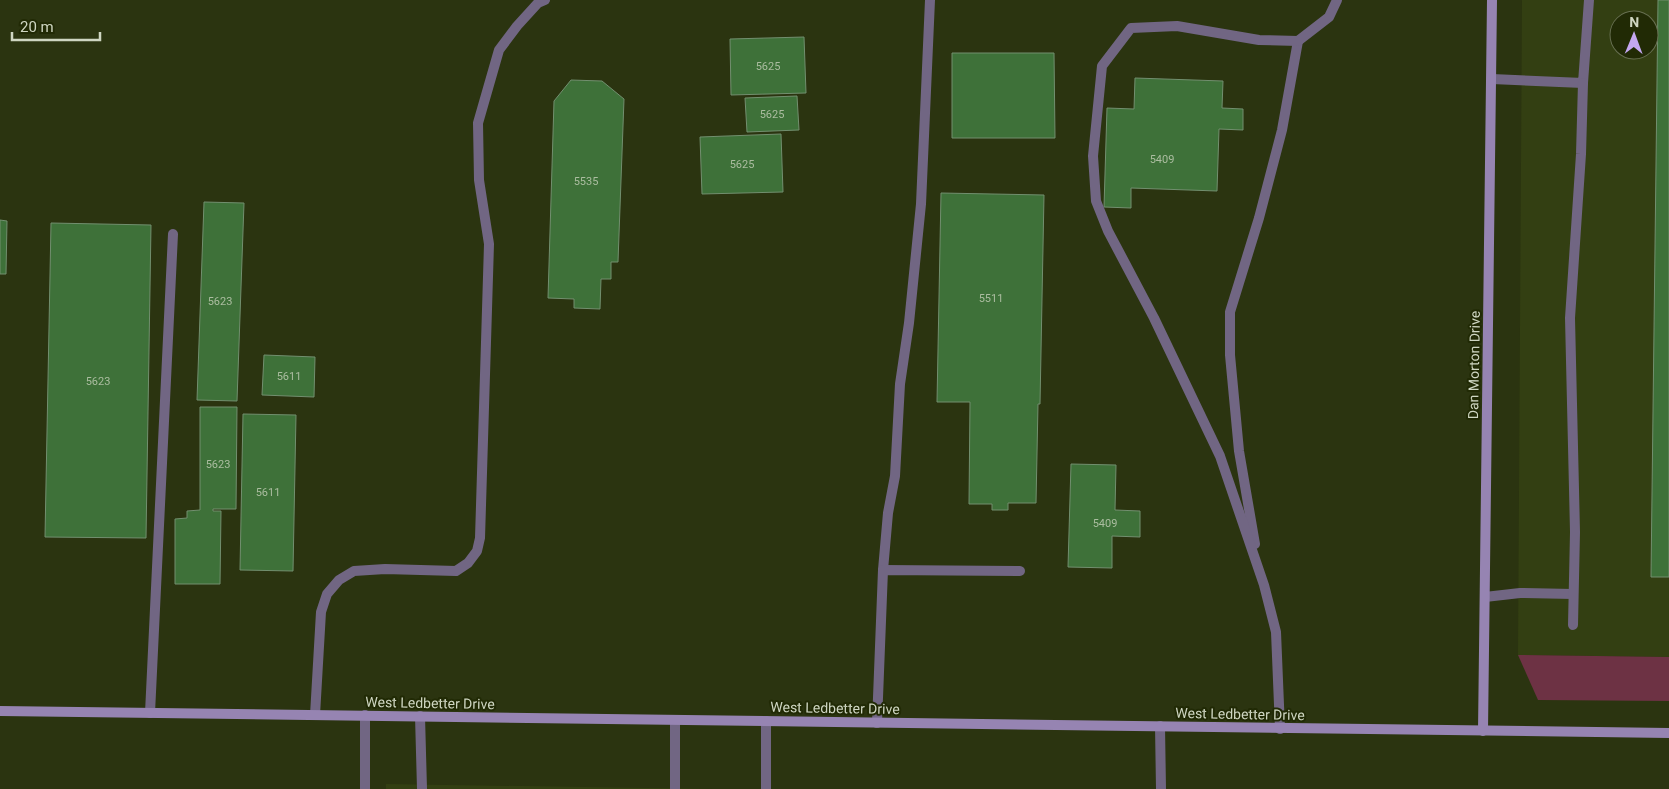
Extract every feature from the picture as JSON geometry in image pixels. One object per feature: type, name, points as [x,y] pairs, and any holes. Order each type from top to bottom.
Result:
[{"type":"street","points":[[315,715],[321,612],[327,594],[339,580],[354,571],[456,571],[468,563],[477,551],[480,538],[489,244],[479,180],[478,122],[499,50],[538,3],[545,0]]},
{"type":"street","points":[[877,723],[888,513],[895,476],[900,384],[909,323],[921,204],[930,0]]},
{"type":"street","points":[[1261,574],[1220,456],[1154,318],[1108,232],[1096,201],[1093,156],[1102,66],[1131,28],[1177,26],[1259,40],[1298,41],[1329,17],[1337,0]]},
{"type":"street","name":"Dan Morton Drive","points":[[1483,731],[1492,0]]},
{"type":"street","points":[[1573,625],[1575,532],[1570,318],[1589,0]]},
{"type":"street","points":[[1280,729],[1276,632],[1261,574],[1239,450],[1230,355],[1230,312],[1259,218],[1280,139],[1298,41]]},
{"type":"street","points":[[1492,79],[1583,83]]},
{"type":"street","points":[[150,713],[173,234]]},
{"type":"street","points":[[884,570],[1020,571]]},
{"type":"street","points":[[1485,597],[1520,593],[1573,594]]},
{"type":"street","name":"West Ledbetter Drive","points":[[0,711],[1669,733]]},
{"type":"street","points":[[365,715],[365,789]]},
{"type":"street","points":[[420,716],[422,789]]},
{"type":"street","points":[[675,789],[676,720]]},
{"type":"street","points":[[766,721],[766,789]]},
{"type":"street","points":[[1160,726],[1161,789]]},
{"type":"shaded area","points":[[1522,0],[1669,0],[1669,657],[1518,655]]},
{"type":"shaded area","points":[[1518,655],[1669,657],[1669,701],[1538,700]]},
{"type":"shaded area","points":[[386,784],[713,789],[386,789]]},
{"type":"building","points":[[1658,0],[1669,0],[1669,577],[1651,577],[1657,60],[1659,60]]},
{"type":"building","points":[[804,37],[806,93],[731,95],[730,39]]},
{"type":"building","points":[[952,53],[1054,53],[1055,138],[952,138]]},
{"type":"building","points":[[1135,78],[1223,81],[1222,108],[1243,109],[1243,130],[1219,129],[1217,191],[1131,188],[1131,208],[1104,207],[1107,108],[1134,109]]},
{"type":"building","points":[[571,80],[602,81],[624,99],[618,262],[611,262],[611,279],[601,279],[600,309],[574,308],[574,299],[548,298],[554,101]]},
{"type":"building","points":[[797,96],[799,130],[747,132],[745,98]]},
{"type":"building","points":[[781,134],[783,192],[702,194],[700,137]]},
{"type":"building","points":[[941,193],[1044,195],[1036,503],[1008,503],[1008,510],[992,510],[992,504],[969,504],[970,402],[937,402]]},
{"type":"building","points":[[204,202],[244,203],[237,401],[197,400]]},
{"type":"building","points":[[0,220],[7,221],[6,274],[0,274]]},
{"type":"building","points":[[51,223],[151,225],[146,538],[45,537]]},
{"type":"building","points":[[264,355],[315,357],[314,397],[262,395]]},
{"type":"building","points":[[200,407],[237,407],[236,509],[213,509],[213,511],[221,511],[220,584],[175,584],[175,519],[187,518],[187,511],[200,510]]},
{"type":"building","points":[[243,414],[296,415],[293,571],[240,570]]},
{"type":"building","points":[[1071,464],[1116,465],[1115,510],[1140,511],[1140,537],[1112,536],[1112,568],[1068,567]]}]
